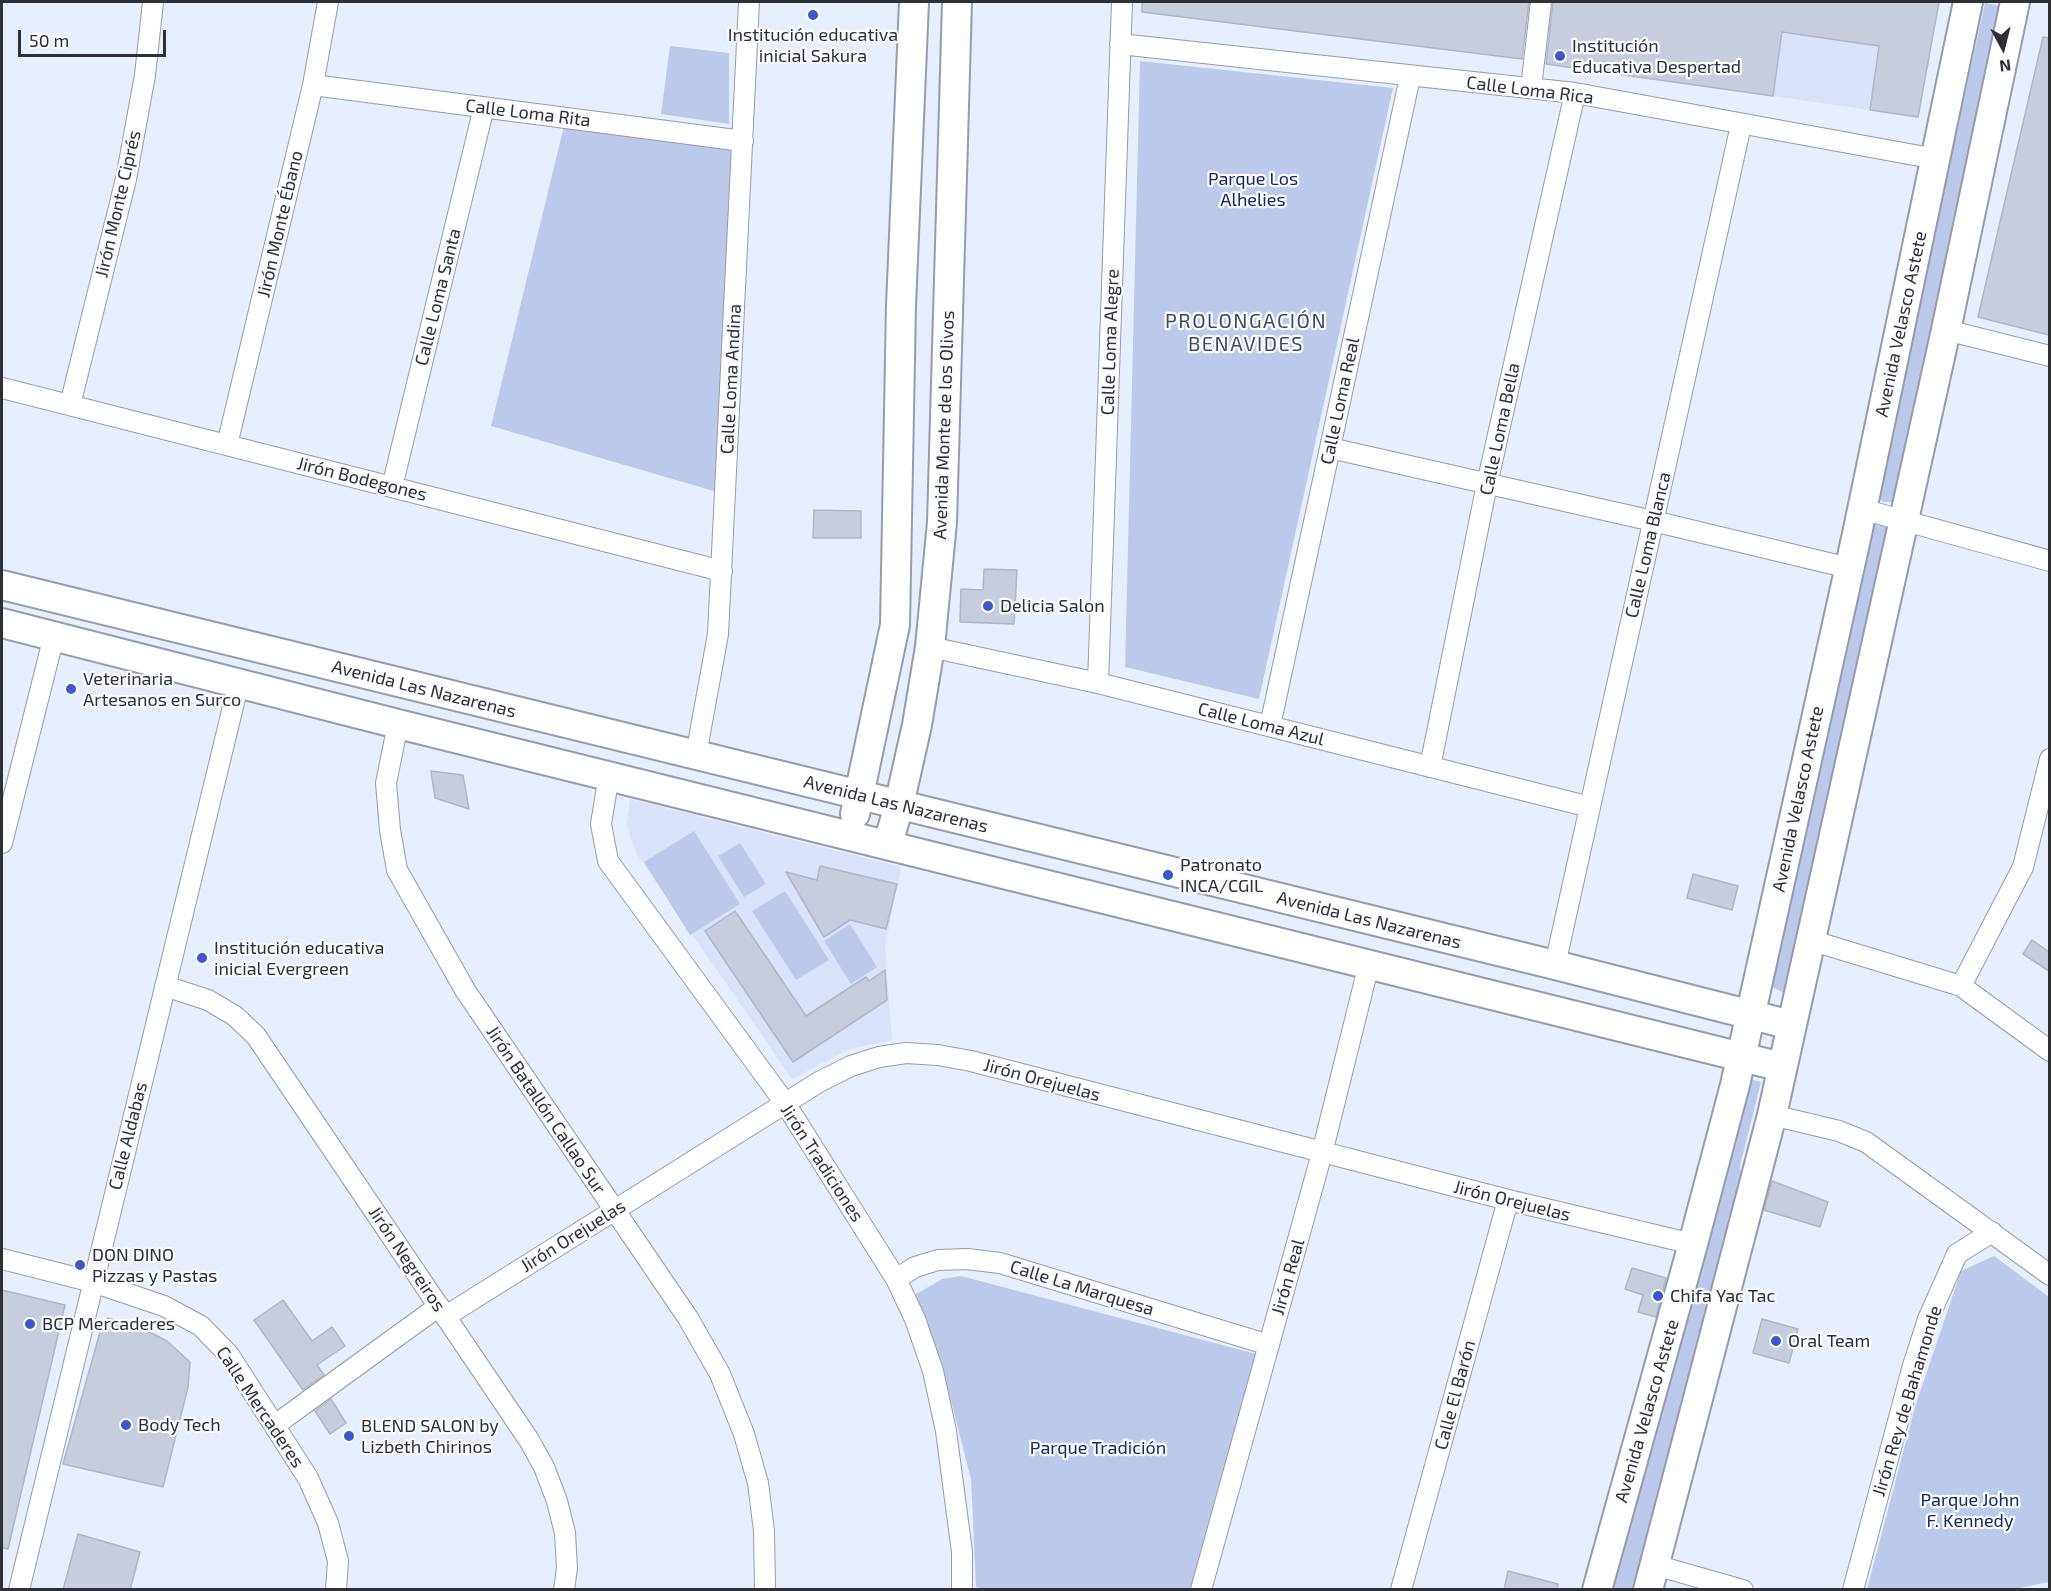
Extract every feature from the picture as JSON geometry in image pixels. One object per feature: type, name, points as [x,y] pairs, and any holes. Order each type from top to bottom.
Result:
[{"type":"street","name":"Jirón Monte Ciprés","points":[[70,405],[126,179],[145,75],[153,2]]},
{"type":"street","name":"Jirón Monte Ébano","points":[[227,445],[313,85],[328,2]]},
{"type":"street","name":"Calle Loma Andina","points":[[696,755],[718,634],[749,2]]},
{"type":"street","points":[[849,835],[861,795],[896,624],[901,305],[914,2]]},
{"type":"street","name":"Avenida Monte de los Olivos","points":[[888,844],[917,725],[930,647],[942,522],[957,2]]},
{"type":"street","name":"Calle Loma Alegre","points":[[1098,683],[1122,2]]},
{"type":"street","points":[[1531,88],[1541,2]]},
{"type":"street","name":"Avenida Velasco Astete","points":[[1597,1590],[1693,1244],[1741,1058],[1862,508],[1968,2]]},
{"type":"street","points":[[1743,1590],[1652,1577],[1772,1116],[1946,330],[2015,2]]},
{"type":"street","name":"Calle Loma Rica","points":[[1120,44],[1575,93],[1936,159]]},
{"type":"street","name":"Calle Loma Real","points":[[1270,726],[1410,77]]},
{"type":"street","name":"Calle Loma Rita","points":[[313,85],[743,141]]},
{"type":"street","name":"Calle Loma Bella","points":[[1430,767],[1487,484],[1575,93]]},
{"type":"street","name":"Calle Loma Santa","points":[[392,487],[484,107]]},
{"type":"street","name":"Calle Loma Blanca","points":[[1555,965],[1741,125]]},
{"type":"street","points":[[1946,330],[2049,356]]},
{"type":"street","name":"Jirón Bodegones","points":[[2,388],[722,571]]},
{"type":"street","points":[[1330,448],[1849,568]]},
{"type":"street","points":[[1862,508],[2049,561]]},
{"type":"street","name":"Avenida Las Nazarenas","points":[[2,585],[1555,965],[1791,1025]]},
{"type":"street","points":[[2,623],[398,724],[1782,1067]]},
{"type":"street","points":[[2,843],[54,636]]},
{"type":"street","name":"Calle Loma Azul","points":[[930,647],[1098,683],[1590,807]]},
{"type":"street","name":"Calle Aldabas","points":[[19,1590],[238,682]]},
{"type":"street","name":"Jirón Batallón Callao Sur","points":[[398,724],[386,783],[390,830],[397,870],[465,990],[688,1318],[720,1374],[744,1434],[758,1483],[765,1532],[765,1590]]},
{"type":"street","points":[[1961,986],[2024,867],[2043,821],[2049,763]]},
{"type":"street","name":"Jirón Tradiciones","points":[[609,775],[601,825],[608,861],[785,1103],[896,1279],[915,1319],[939,1395],[957,1507],[962,1552],[962,1590]]},
{"type":"street","points":[[1810,940],[1961,986],[2049,1051]]},
{"type":"street","name":"Jirón Real","points":[[1201,1590],[1322,1153],[1369,964]]},
{"type":"street","name":"Jirón Negreiros","points":[[165,986],[208,1000],[235,1016],[256,1036],[529,1440],[544,1467],[565,1533],[567,1568],[564,1590]]},
{"type":"street","name":"Jirón Orejuelas","points":[[275,1425],[442,1311],[614,1210],[819,1082],[851,1066],[906,1053],[938,1054],[971,1061],[1322,1153],[1693,1244]]},
{"type":"street","points":[[1772,1116],[1854,1136],[1992,1232],[2049,1275]]},
{"type":"street","name":"Calle El Barón","points":[[1401,1590],[1508,1200]]},
{"type":"street","name":"Jirón Rey de Bahamonde","points":[[1853,1590],[1912,1369],[1928,1319],[1957,1254],[1992,1232]]},
{"type":"street","name":"Calle Mercaderes","points":[[2,1259],[93,1282],[164,1306],[201,1326],[229,1355],[308,1479],[328,1523],[338,1561],[336,1590]]},
{"type":"street","name":"Calle La Marquesa","points":[[896,1279],[915,1267],[938,1260],[967,1259],[1000,1263],[1269,1345]]},
{"type":"shaded area","points":[[1783,32],[1879,46],[1870,110],[1773,96]]},
{"type":"shaded area","points":[[630,799],[901,867],[885,947],[892,1040],[850,1049],[792,1079],[637,854],[627,823]]},
{"type":"green space","points":[[1985,3],[2003,6],[1900,496],[1892,502],[1883,502],[1877,495]]},
{"type":"green space","points":[[670,46],[729,53],[729,124],[661,114]]},
{"type":"green space","name":"Parque Los Alhelies","points":[[1140,61],[1393,88],[1259,699],[1125,667]]},
{"type":"green space","points":[[564,126],[735,149],[717,492],[491,426]]},
{"type":"green space","points":[[1875,523],[1886,524],[1887,530],[1788,993],[1784,993],[1772,987],[1768,980],[1871,526]]},
{"type":"green space","points":[[694,831],[740,904],[690,935],[644,862]]},
{"type":"green space","points":[[740,843],[766,884],[744,897],[718,856]]},
{"type":"green space","points":[[785,891],[829,960],[796,980],[752,911]]},
{"type":"green space","points":[[850,924],[877,967],[851,984],[824,941]]},
{"type":"green space","points":[[1750,1079],[1761,1082],[1740,1166],[1742,1187],[1637,1589],[1612,1590],[1747,1082]]},
{"type":"green space","name":"Parque John F. Kennedy","points":[[1994,1256],[2049,1297],[2049,1582],[2009,1590],[1867,1589],[1915,1407],[1961,1271]]},
{"type":"green space","name":"Parque Tradición","points":[[961,1276],[1260,1355],[1195,1589],[986,1590],[976,1587],[971,1479],[946,1381],[928,1332],[911,1297],[942,1279]]},
{"type":"building","points":[[1142,2],[1529,2],[1522,59],[1142,12]]},
{"type":"building","points":[[1553,2],[1939,2],[1918,117],[1870,110],[1879,46],[1782,32],[1773,96],[1546,64]]},
{"type":"building","points":[[2043,37],[2049,38],[2049,335],[1978,317]]},
{"type":"building","points":[[814,510],[861,511],[861,538],[813,538]]},
{"type":"building","name":"Delicia Salon","points":[[984,569],[1017,570],[1014,624],[960,622],[961,589],[983,590]]},
{"type":"building","points":[[431,771],[463,775],[469,809],[435,798]]},
{"type":"building","points":[[820,866],[897,884],[886,929],[850,920],[824,937],[786,872],[817,880]]},
{"type":"building","points":[[1693,874],[1738,886],[1732,910],[1687,898]]},
{"type":"building","points":[[735,911],[806,1016],[866,977],[869,981],[885,970],[887,1000],[793,1062],[705,931]]},
{"type":"building","points":[[2032,940],[2049,952],[2049,971],[2023,954]]},
{"type":"building","points":[[1772,1181],[1828,1202],[1820,1227],[1764,1210]]},
{"type":"building","points":[[1632,1268],[1666,1278],[1656,1317],[1638,1312],[1643,1295],[1625,1289]]},
{"type":"building","points":[[2,1290],[65,1305],[8,1549],[2,1548]]},
{"type":"building","points":[[283,1300],[312,1341],[332,1327],[345,1346],[317,1365],[324,1375],[303,1390],[254,1320]]},
{"type":"building","name":"Body Tech","points":[[108,1318],[147,1331],[167,1341],[190,1362],[188,1387],[163,1487],[63,1464],[102,1325]]},
{"type":"building","name":"Oral Team","points":[[1762,1319],[1798,1329],[1789,1363],[1753,1353]]},
{"type":"building","points":[[331,1399],[346,1423],[330,1434],[315,1411]]},
{"type":"building","points":[[78,1534],[140,1552],[130,1590],[63,1590]]},
{"type":"building","points":[[1508,1571],[1558,1584],[1557,1590],[1504,1590]]},
{"type":"place","name":"Institución educativa inicial Sakura","points":[[813,15]]},
{"type":"place","name":"Institución Educativa Despertad","points":[[1560,56]]},
{"type":"place","name":"Delicia Salon","points":[[988,606]]},
{"type":"place","name":"Veterinaria Artesanos en Surco","points":[[71,689]]},
{"type":"place","name":"Patronato INCA/CGIL","points":[[1168,875]]},
{"type":"place","name":"Institución educativa inicial Evergreen","points":[[202,958]]},
{"type":"place","name":"DON DINO Pizzas y Pastas","points":[[80,1265]]},
{"type":"place","name":"Chifa Yac Tac","points":[[1658,1296]]},
{"type":"place","name":"BCP Mercaderes","points":[[30,1324]]},
{"type":"place","name":"Oral Team","points":[[1776,1341]]},
{"type":"place","name":"Body Tech","points":[[126,1425]]},
{"type":"place","name":"BLEND SALON by Lizbeth Chirinos","points":[[349,1436]]},
{"type":"district","name":"PROLONGACIÓN BENAVIDES","points":[[1246,332]]}]
